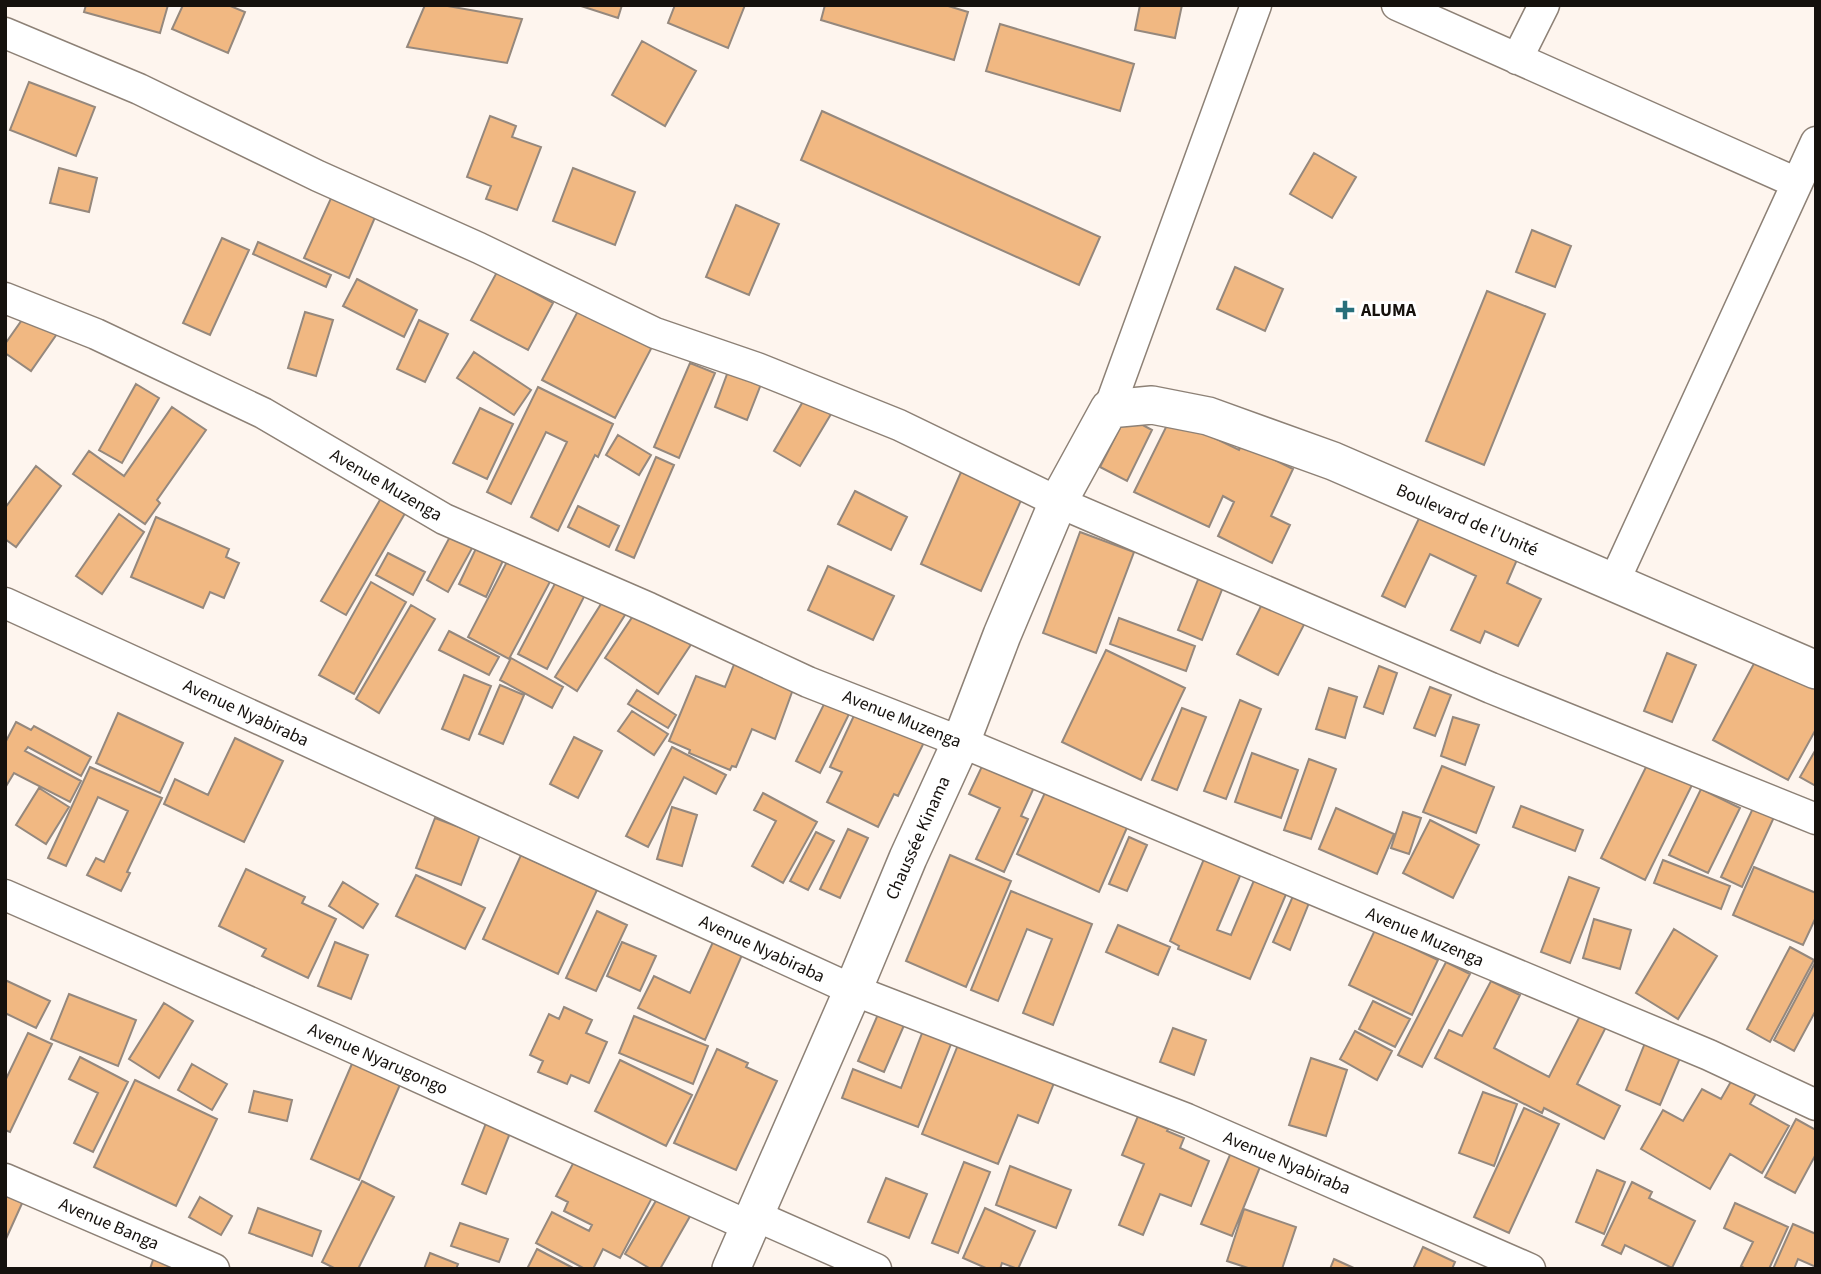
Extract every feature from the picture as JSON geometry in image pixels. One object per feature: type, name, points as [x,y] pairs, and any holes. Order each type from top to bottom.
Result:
[{"type":"street","points":[[1109,410],[1256,5]]},
{"type":"street","points":[[1397,5],[1797,183]]},
{"type":"street","points":[[1517,59],[1544,5]]},
{"type":"street","points":[[5,33],[139,89],[318,176],[479,248],[655,333],[757,368],[899,425],[1058,502],[1491,688],[1816,819]]},
{"type":"street","points":[[1613,584],[1816,142]]},
{"type":"street","name":"Avenue Muzenga","points":[[5,298],[96,334],[263,414],[444,519],[649,608],[808,682],[961,742],[1696,1050],[1816,1105]]},
{"type":"street","name":"Boulevard de l'Unité","points":[[1109,410],[1152,405],[1208,416],[1333,461],[1816,670]]},
{"type":"street","name":"Chaussée Kinama","points":[[731,1269],[908,858],[961,742],[1058,502],[1109,410]]},
{"type":"street","name":"Avenue Nyabiraba","points":[[5,603],[853,990],[1186,1119],[1530,1269]]},
{"type":"street","name":"Avenue Nyarugongo","points":[[5,895],[751,1220],[876,1269]]},
{"type":"street","name":"Avenue Banga","points":[[5,1179],[214,1269]]},
{"type":"building","points":[[86,5],[168,5],[160,33],[84,12]]},
{"type":"building","points":[[183,5],[228,5],[245,12],[228,53],[172,29]]},
{"type":"building","points":[[425,5],[442,5],[522,19],[507,63],[407,47]]},
{"type":"building","points":[[578,5],[622,5],[618,18]]},
{"type":"building","points":[[675,5],[745,5],[728,48],[668,23]]},
{"type":"building","points":[[825,5],[945,5],[968,12],[954,60],[821,20]]},
{"type":"building","points":[[1140,5],[1182,5],[1175,38],[1135,30]]},
{"type":"building","points":[[1000,24],[1134,64],[1120,111],[986,71]]},
{"type":"building","points":[[642,41],[696,71],[665,126],[612,95]]},
{"type":"building","points":[[29,82],[95,107],[76,156],[10,130]]},
{"type":"building","points":[[822,111],[1100,237],[1079,285],[801,160]]},
{"type":"building","points":[[490,116],[516,126],[512,137],[541,147],[517,210],[486,199],[491,186],[467,177]]},
{"type":"building","points":[[1314,153],[1356,177],[1332,218],[1290,194]]},
{"type":"building","points":[[59,168],[97,178],[89,212],[50,203]]},
{"type":"building","points":[[573,168],[635,192],[615,245],[553,221]]},
{"type":"building","points":[[332,196],[376,215],[349,278],[304,258]]},
{"type":"building","points":[[736,205],[779,224],[749,295],[706,277]]},
{"type":"building","points":[[1532,230],[1571,246],[1555,287],[1516,272]]},
{"type":"building","points":[[222,238],[249,250],[210,335],[183,323]]},
{"type":"building","points":[[258,242],[331,275],[326,287],[253,254]]},
{"type":"building","points":[[1235,267],[1283,289],[1265,331],[1217,309]]},
{"type":"building","points":[[497,272],[553,303],[528,350],[471,320]]},
{"type":"building","points":[[357,279],[417,310],[404,337],[343,306]]},
{"type":"building","points":[[1487,291],[1545,314],[1484,465],[1426,441]]},
{"type":"building","points":[[580,307],[653,345],[615,418],[542,380]]},
{"type":"building","points":[[29,310],[59,331],[31,371],[5,353],[5,344]]},
{"type":"building","points":[[305,312],[333,320],[316,376],[288,368]]},
{"type":"building","points":[[419,320],[448,334],[425,382],[397,369]]},
{"type":"building","points":[[474,352],[531,390],[514,415],[457,378]]},
{"type":"building","points":[[690,363],[715,373],[679,458],[654,447]]},
{"type":"building","points":[[730,366],[763,379],[747,420],[715,407]]},
{"type":"building","points":[[136,384],[159,398],[122,463],[99,450]]},
{"type":"building","points":[[538,387],[613,424],[558,531],[531,517],[567,442],[546,432],[511,504],[487,492]]},
{"type":"building","points":[[808,393],[834,409],[800,466],[774,451]]},
{"type":"building","points":[[172,407],[206,430],[157,500],[160,503],[145,524],[73,474],[89,451],[124,476]]},
{"type":"building","points":[[480,408],[513,424],[487,479],[453,463]]},
{"type":"building","points":[[1126,416],[1152,430],[1127,481],[1100,467]]},
{"type":"building","points":[[1171,417],[1239,450],[1242,444],[1293,469],[1271,516],[1290,525],[1272,563],[1218,536],[1234,502],[1223,496],[1209,527],[1134,492]]},
{"type":"building","points":[[618,435],[651,455],[639,475],[606,455]]},
{"type":"building","points":[[656,457],[674,465],[634,558],[616,550]]},
{"type":"building","points":[[36,466],[61,486],[16,547],[5,539],[5,508]]},
{"type":"building","points":[[961,472],[1022,498],[981,591],[921,564]]},
{"type":"building","points":[[387,488],[411,503],[346,615],[321,601]]},
{"type":"building","points":[[855,491],[907,517],[891,550],[838,524]]},
{"type":"building","points":[[578,506],[619,526],[609,547],[568,527]]},
{"type":"building","points":[[1422,512],[1519,555],[1507,583],[1541,599],[1518,646],[1485,631],[1480,643],[1451,630],[1476,576],[1430,554],[1405,607],[1382,596]]},
{"type":"building","points":[[119,514],[144,532],[102,594],[76,576]]},
{"type":"building","points":[[156,517],[229,549],[226,557],[239,563],[224,598],[210,592],[203,608],[131,577]]},
{"type":"building","points":[[454,529],[476,541],[448,592],[427,580]]},
{"type":"building","points":[[1080,532],[1134,552],[1096,653],[1043,633]]},
{"type":"building","points":[[481,538],[508,550],[486,597],[459,584]]},
{"type":"building","points":[[388,553],[425,572],[413,595],[376,575]]},
{"type":"building","points":[[511,554],[553,576],[509,659],[468,637]]},
{"type":"building","points":[[828,566],[894,596],[873,640],[808,610]]},
{"type":"building","points":[[1201,572],[1225,582],[1202,640],[1178,630]]},
{"type":"building","points":[[560,574],[588,589],[547,669],[518,654]]},
{"type":"building","points":[[371,582],[406,602],[354,694],[319,675]]},
{"type":"building","points":[[608,593],[630,607],[577,691],[555,677]]},
{"type":"building","points":[[1267,594],[1309,615],[1278,675],[1237,654]]},
{"type":"building","points":[[411,605],[435,619],[379,713],[356,699]]},
{"type":"building","points":[[639,607],[692,643],[658,694],[605,658]]},
{"type":"building","points":[[1119,618],[1195,646],[1186,671],[1110,644]]},
{"type":"building","points":[[449,631],[499,657],[489,675],[439,650]]},
{"type":"building","points":[[1106,650],[1185,688],[1141,780],[1062,742]]},
{"type":"building","points":[[1667,653],[1696,665],[1672,722],[1644,711]]},
{"type":"building","points":[[1758,656],[1816,688],[1816,729],[1788,780],[1713,740]]},
{"type":"building","points":[[737,657],[796,681],[775,739],[752,729],[736,767],[732,766],[730,770],[689,753],[690,750],[669,741],[696,676],[725,687]]},
{"type":"building","points":[[511,658],[563,687],[552,708],[500,680]]},
{"type":"building","points":[[1379,666],[1397,673],[1383,714],[1364,707]]},
{"type":"building","points":[[464,675],[491,686],[469,740],[442,729]]},
{"type":"building","points":[[500,685],[524,695],[503,744],[479,734]]},
{"type":"building","points":[[1430,687],[1451,695],[1435,736],[1414,728]]},
{"type":"building","points":[[1329,688],[1357,697],[1345,738],[1316,729]]},
{"type":"building","points":[[637,690],[676,715],[668,728],[628,704]]},
{"type":"building","points":[[829,694],[853,706],[820,773],[796,761]]},
{"type":"building","points":[[1240,700],[1261,709],[1226,799],[1204,791]]},
{"type":"building","points":[[858,707],[928,734],[898,796],[894,794],[878,827],[827,802],[842,772],[830,767]]},
{"type":"building","points":[[1182,708],[1206,717],[1177,790],[1152,780]]},
{"type":"building","points":[[632,711],[668,734],[654,755],[618,731]]},
{"type":"building","points":[[118,713],[183,743],[160,793],[96,763]]},
{"type":"building","points":[[1453,717],[1479,725],[1465,765],[1441,756]]},
{"type":"building","points":[[16,722],[31,730],[34,726],[91,757],[81,776],[28,747],[25,751],[81,781],[70,802],[14,773],[5,788],[5,743]]},
{"type":"building","points":[[574,737],[602,751],[578,798],[550,784]]},
{"type":"building","points":[[235,738],[283,761],[244,842],[164,804],[175,779],[208,795]]},
{"type":"building","points":[[672,747],[726,775],[716,794],[684,777],[648,847],[626,836]]},
{"type":"building","points":[[1816,749],[1816,786],[1800,777]]},
{"type":"building","points":[[1252,753],[1298,770],[1281,818],[1235,802]]},
{"type":"building","points":[[1309,759],[1336,769],[1311,839],[1284,830]]},
{"type":"building","points":[[985,760],[1036,783],[1021,816],[1028,819],[1004,872],[976,859],[1000,808],[969,794]]},
{"type":"building","points":[[1649,761],[1693,783],[1645,880],[1601,858]]},
{"type":"building","points":[[1442,766],[1494,787],[1476,833],[1423,812]]},
{"type":"building","points":[[90,767],[162,798],[127,872],[130,873],[121,891],[87,875],[96,858],[104,862],[128,811],[98,797],[66,866],[48,858]]},
{"type":"building","points":[[1048,786],[1129,823],[1099,892],[1017,854]]},
{"type":"building","points":[[39,788],[69,807],[46,844],[16,825]]},
{"type":"building","points":[[1701,789],[1740,808],[1708,873],[1669,855]]},
{"type":"building","points":[[763,793],[817,822],[783,883],[752,866],[776,821],[754,810]]},
{"type":"building","points":[[1521,806],[1583,830],[1575,851],[1513,827]]},
{"type":"building","points":[[1754,806],[1775,815],[1742,887],[1721,877]]},
{"type":"building","points":[[672,807],[697,815],[682,866],[657,859]]},
{"type":"building","points":[[1336,808],[1394,834],[1377,874],[1319,849]]},
{"type":"building","points":[[1403,812],[1421,818],[1409,854],[1391,848]]},
{"type":"building","points":[[435,818],[480,835],[461,885],[416,868]]},
{"type":"building","points":[[1430,820],[1479,845],[1453,898],[1403,873]]},
{"type":"building","points":[[848,829],[868,838],[840,898],[820,889]]},
{"type":"building","points":[[816,832],[834,841],[808,890],[790,881]]},
{"type":"building","points":[[1129,837],[1147,845],[1127,891],[1109,884]]},
{"type":"building","points":[[1206,854],[1243,869],[1217,930],[1231,935],[1255,878],[1287,892],[1250,979],[1178,949],[1179,946],[1170,941]]},
{"type":"building","points":[[521,855],[597,890],[558,974],[483,939]]},
{"type":"building","points":[[950,855],[1011,881],[966,987],[906,961]]},
{"type":"building","points":[[1663,860],[1730,886],[1721,909],[1654,883]]},
{"type":"building","points":[[1754,867],[1816,893],[1816,917],[1803,945],[1733,915]]},
{"type":"building","points":[[246,869],[305,897],[302,903],[336,919],[308,978],[262,956],[266,949],[219,926]]},
{"type":"building","points":[[416,875],[485,908],[465,949],[396,916]]},
{"type":"building","points":[[1569,877],[1599,888],[1570,963],[1541,952]]},
{"type":"building","points":[[343,882],[378,904],[363,928],[329,906]]},
{"type":"building","points":[[1011,891],[1092,924],[1053,1025],[1023,1013],[1052,939],[1027,929],[998,1001],[971,990]]},
{"type":"building","points":[[1293,896],[1309,903],[1290,950],[1273,942]]},
{"type":"building","points":[[597,911],[627,925],[596,991],[566,978]]},
{"type":"building","points":[[1594,919],[1631,930],[1620,969],[1583,958]]},
{"type":"building","points":[[1118,925],[1170,947],[1158,975],[1106,952]]},
{"type":"building","points":[[1674,929],[1717,956],[1678,1019],[1636,993]]},
{"type":"building","points":[[1375,930],[1438,960],[1412,1015],[1349,985]]},
{"type":"building","points":[[335,942],[368,955],[351,999],[318,986]]},
{"type":"building","points":[[622,942],[656,956],[640,991],[607,976]]},
{"type":"building","points":[[713,942],[742,955],[705,1040],[638,1008],[654,976],[690,993]]},
{"type":"building","points":[[1790,947],[1814,960],[1770,1042],[1747,1029]]},
{"type":"building","points":[[1816,961],[1816,1010],[1794,1051],[1774,1040]]},
{"type":"building","points":[[1446,962],[1470,974],[1422,1067],[1398,1055]]},
{"type":"building","points":[[5,980],[50,1001],[36,1028],[5,1013]]},
{"type":"building","points":[[1491,981],[1520,995],[1494,1048],[1549,1077],[1581,1014],[1606,1027],[1577,1084],[1620,1106],[1604,1139],[1544,1108],[1542,1113],[1435,1058],[1449,1030],[1462,1036]]},
{"type":"building","points":[[69,994],[136,1020],[118,1066],[51,1039]]},
{"type":"building","points":[[1373,1001],[1410,1019],[1395,1047],[1359,1029]]},
{"type":"building","points":[[164,1003],[193,1021],[159,1078],[129,1059]]},
{"type":"building","points":[[564,1007],[592,1020],[586,1033],[607,1042],[589,1083],[571,1075],[567,1084],[538,1072],[543,1061],[530,1055],[549,1014],[559,1019]]},
{"type":"building","points":[[879,1012],[905,1023],[884,1072],[858,1061]]},
{"type":"building","points":[[634,1016],[708,1046],[693,1084],[619,1053]]},
{"type":"building","points":[[924,1028],[953,1039],[918,1127],[842,1098],[853,1069],[901,1088]]},
{"type":"building","points":[[1173,1028],[1206,1040],[1194,1075],[1160,1062]]},
{"type":"building","points":[[1355,1031],[1392,1051],[1377,1080],[1340,1059]]},
{"type":"building","points":[[28,1033],[52,1044],[10,1132],[5,1130],[5,1081]]},
{"type":"building","points":[[960,1040],[1054,1083],[1038,1123],[1018,1115],[998,1164],[922,1134]]},
{"type":"building","points":[[1645,1043],[1680,1058],[1660,1105],[1626,1090]]},
{"type":"building","points":[[717,1049],[748,1063],[746,1067],[777,1081],[736,1170],[674,1143]]},
{"type":"building","points":[[80,1057],[128,1082],[93,1152],[74,1143],[98,1093],[69,1079]]},
{"type":"building","points":[[1311,1058],[1347,1070],[1326,1136],[1289,1125]]},
{"type":"building","points":[[354,1059],[402,1080],[359,1180],[311,1159]]},
{"type":"building","points":[[620,1060],[692,1095],[666,1146],[595,1111]]},
{"type":"building","points":[[192,1064],[227,1084],[212,1110],[178,1090]]},
{"type":"building","points":[[1737,1071],[1761,1085],[1750,1104],[1789,1126],[1762,1173],[1730,1154],[1710,1189],[1641,1149],[1663,1110],[1683,1121],[1702,1089],[1721,1099]]},
{"type":"building","points":[[135,1080],[217,1119],[176,1206],[94,1167]]},
{"type":"building","points":[[254,1091],[292,1100],[287,1121],[249,1112]]},
{"type":"building","points":[[1483,1092],[1517,1104],[1494,1166],[1459,1153]]},
{"type":"building","points":[[1524,1108],[1559,1124],[1509,1233],[1474,1217]]},
{"type":"building","points":[[1138,1116],[1184,1138],[1180,1148],[1209,1161],[1191,1206],[1160,1194],[1143,1235],[1119,1225],[1144,1164],[1122,1155]]},
{"type":"building","points":[[488,1118],[512,1128],[486,1194],[462,1184]]},
{"type":"building","points":[[1796,1119],[1816,1130],[1816,1154],[1795,1193],[1765,1177]]},
{"type":"building","points":[[1232,1150],[1262,1162],[1232,1236],[1201,1224]]},
{"type":"building","points":[[578,1154],[653,1196],[620,1258],[603,1249],[593,1269],[585,1269],[536,1243],[552,1212],[589,1231],[592,1225],[564,1211],[568,1202],[556,1196]]},
{"type":"building","points":[[964,1162],[990,1172],[958,1253],[932,1243]]},
{"type":"building","points":[[1010,1166],[1071,1190],[1056,1228],[996,1205]]},
{"type":"building","points":[[1597,1170],[1625,1182],[1604,1234],[1576,1222]]},
{"type":"building","points":[[886,1178],[927,1194],[909,1238],[868,1222]]},
{"type":"building","points":[[362,1181],[394,1197],[358,1269],[336,1269],[322,1262]]},
{"type":"building","points":[[1632,1182],[1652,1192],[1649,1198],[1695,1221],[1672,1268],[1625,1245],[1621,1254],[1602,1245]]},
{"type":"building","points":[[5,1191],[24,1199],[5,1241]]},
{"type":"building","points":[[661,1192],[693,1211],[660,1269],[651,1269],[625,1254]]},
{"type":"building","points":[[200,1197],[232,1216],[221,1235],[189,1217]]},
{"type":"building","points":[[1735,1203],[1788,1227],[1769,1269],[1746,1269],[1741,1266],[1753,1242],[1724,1228]]},
{"type":"building","points":[[258,1208],[321,1231],[312,1256],[249,1233]]},
{"type":"building","points":[[985,1208],[1035,1231],[1018,1269],[1002,1263],[1000,1269],[988,1269],[963,1258]]},
{"type":"building","points":[[1244,1209],[1296,1227],[1282,1269],[1251,1269],[1227,1261]]},
{"type":"building","points":[[460,1223],[508,1239],[499,1262],[451,1246]]},
{"type":"building","points":[[1793,1224],[1816,1234],[1816,1267],[1798,1259],[1794,1269],[1773,1269]]},
{"type":"building","points":[[1423,1247],[1455,1262],[1452,1269],[1413,1269]]},
{"type":"building","points":[[537,1249],[575,1269],[527,1269]]},
{"type":"building","points":[[430,1253],[458,1264],[456,1269],[424,1269]]},
{"type":"building","points":[[155,1254],[182,1269],[150,1269]]},
{"type":"building","points":[[1334,1259],[1356,1269],[1330,1269]]},
{"type":"place","name":"ALUMA","points":[[1345,310]]}]
